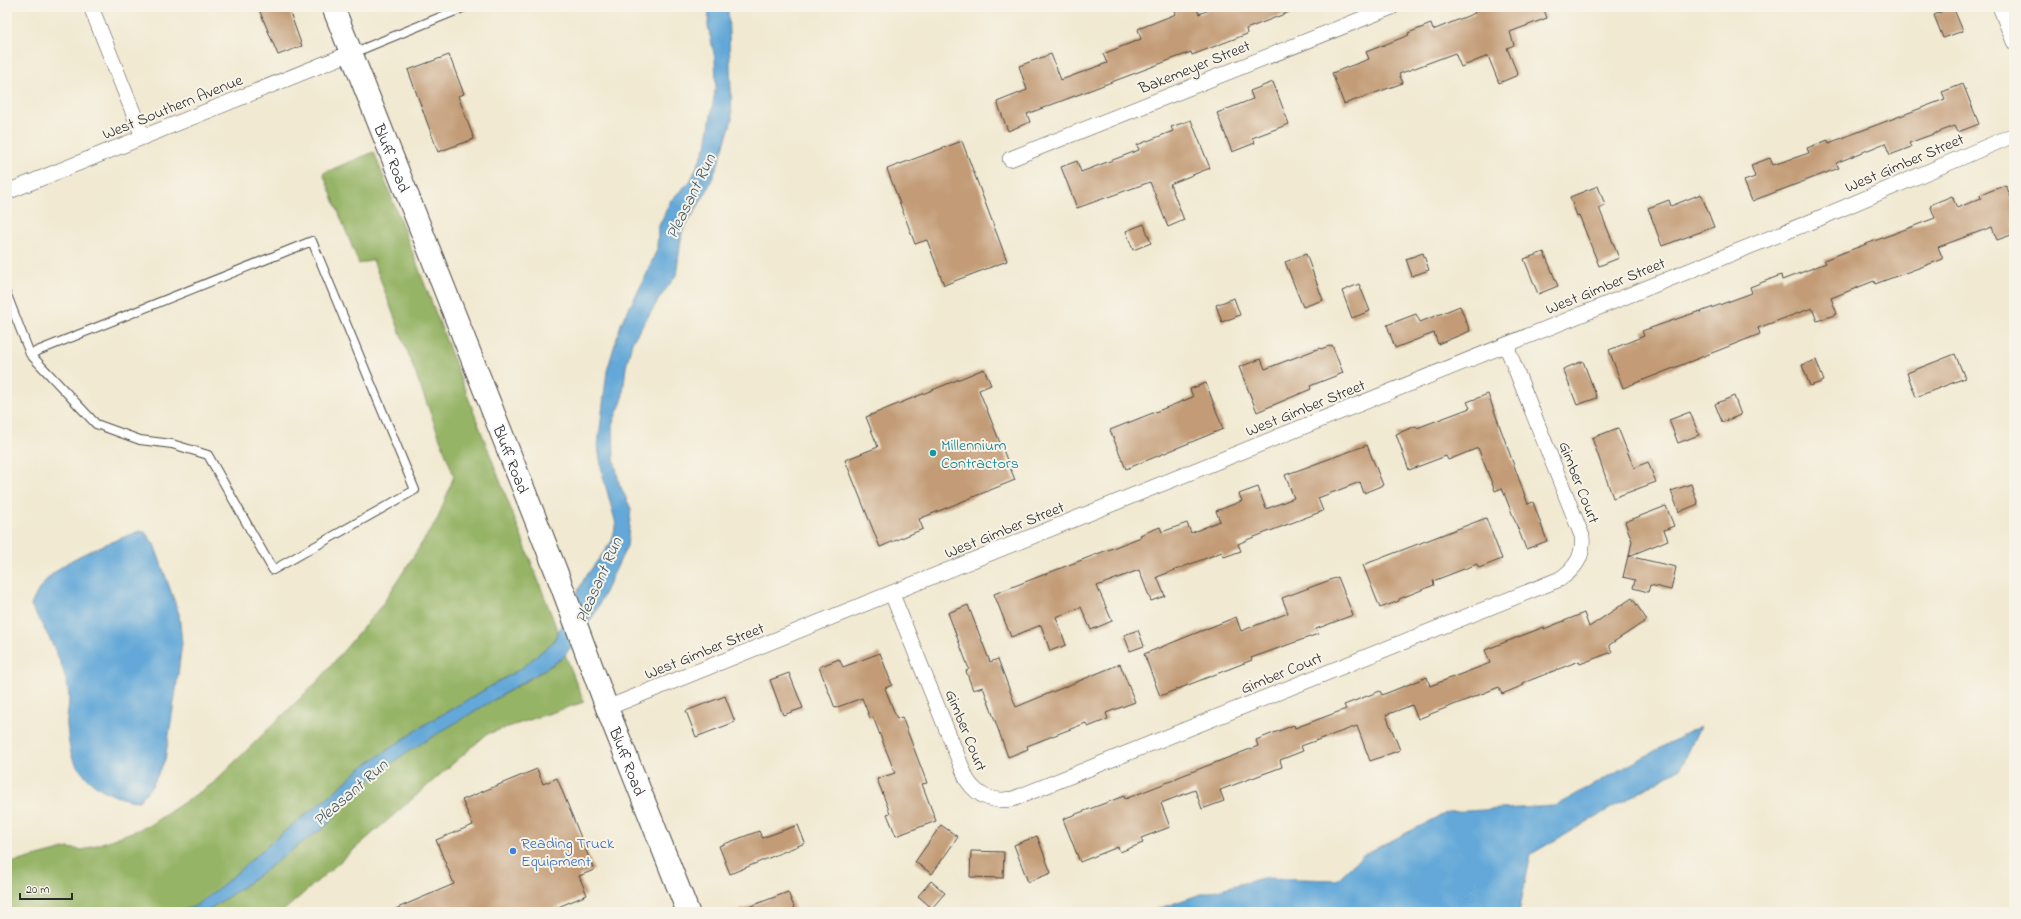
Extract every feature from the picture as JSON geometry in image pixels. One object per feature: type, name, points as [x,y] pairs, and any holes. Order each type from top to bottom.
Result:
[{"type":"main road","name":"Bluff Road","points":[[333,7],[556,571],[590,658],[607,708],[688,912]]},
{"type":"street","points":[[91,7],[142,137]]},
{"type":"street","name":"Bakemeyer Street","points":[[1010,159],[1392,7]]},
{"type":"street","points":[[2000,7],[2014,42]]},
{"type":"street","name":"West Southern Avenue","points":[[7,192],[351,53]]},
{"type":"street","name":"West Gimber Street","points":[[607,708],[1815,220],[2014,135]]},
{"type":"street","name":"Gimber Court","points":[[892,594],[967,780],[979,794],[990,800],[1001,801],[1013,799],[1560,579],[1577,564],[1581,553],[1582,536],[1506,345]]},
{"type":"lane","points":[[351,53],[465,7]]},
{"type":"lane","points":[[7,295],[30,354],[96,424],[140,440],[172,444],[208,455],[273,570],[415,490],[312,241],[30,354]]},
{"type":"green space","points":[[374,152],[558,632],[553,642],[522,668],[426,724],[362,767],[332,794],[281,834],[224,884],[194,907],[175,912],[7,912],[7,864],[68,848],[83,850],[148,826],[212,784],[319,680],[382,605],[438,518],[454,476],[373,260],[359,264],[323,173]]},
{"type":"green space","points":[[565,654],[584,702],[487,734],[282,912],[205,912],[247,884],[305,840],[324,828],[368,781],[404,754],[440,731],[537,675],[563,658]]},
{"type":"water","name":"Pleasant Run","points":[[709,7],[728,7],[732,120],[718,164],[706,193],[682,232],[676,276],[661,296],[632,342],[626,367],[622,401],[613,422],[614,458],[619,483],[631,509],[627,546],[595,613],[563,658],[404,754],[368,781],[324,828],[305,840],[247,884],[205,912],[175,912],[194,907],[224,884],[281,834],[332,794],[362,767],[426,724],[522,668],[553,642],[584,579],[612,541],[616,524],[602,472],[598,446],[607,371],[621,324],[645,278],[657,249],[658,228],[671,200],[691,180],[706,146],[716,85],[715,58],[708,26]]},
{"type":"water","points":[[139,531],[145,532],[154,544],[179,614],[182,643],[165,760],[152,786],[139,801],[119,797],[101,789],[85,776],[73,759],[67,726],[69,699],[66,678],[53,646],[31,606],[38,591],[61,567],[91,550]]},
{"type":"water","points":[[1700,726],[1681,768],[1531,854],[1519,912],[1149,912],[1198,895],[1263,878],[1337,880],[1363,855],[1448,812],[1555,806]]},
{"type":"building","points":[[258,7],[288,7],[302,46],[278,55]]},
{"type":"building","points":[[1183,7],[1196,7],[1199,14],[1217,7],[1300,8],[1246,29],[1247,34],[1192,55],[1191,52],[1027,114],[1030,122],[1008,131],[997,102],[1027,90],[1019,66],[1051,54],[1061,80],[1107,63],[1103,54],[1141,39],[1138,29],[1176,14],[1175,10]]},
{"type":"building","points":[[1473,7],[1543,7],[1547,18],[1510,32],[1514,45],[1507,48],[1518,75],[1499,83],[1488,56],[1461,67],[1455,53],[1399,74],[1403,83],[1344,104],[1332,73],[1369,59],[1366,52],[1409,35],[1408,33],[1431,24],[1433,30],[1475,13]]},
{"type":"building","points":[[1953,7],[1963,31],[1943,38],[1934,15]]},
{"type":"building","points":[[449,55],[464,94],[458,96],[474,139],[438,152],[408,70]]},
{"type":"building","points":[[1273,82],[1289,124],[1252,138],[1255,143],[1232,152],[1217,113],[1253,99],[1250,91]]},
{"type":"building","points":[[1963,84],[1979,124],[1958,132],[1955,126],[1909,143],[1911,147],[1890,155],[1885,143],[1836,163],[1839,168],[1752,201],[1744,181],[1755,177],[1751,165],[1770,158],[1773,165],[1809,153],[1807,148],[1828,140],[1829,143],[1945,99],[1942,92]]},
{"type":"building","points":[[1191,120],[1210,168],[1170,184],[1184,220],[1168,227],[1150,182],[1077,208],[1061,167],[1077,161],[1081,172],[1139,150],[1137,145],[1173,131],[1171,127]]},
{"type":"building","points":[[962,141],[1007,261],[944,285],[927,240],[915,244],[887,169]]},
{"type":"building","points":[[2006,185],[2014,206],[2014,234],[1997,240],[1992,227],[1938,247],[1943,259],[1875,284],[1874,281],[1831,298],[1837,314],[1817,321],[1812,308],[1758,328],[1760,334],[1623,388],[1609,350],[1644,336],[1642,331],[1752,293],[1750,287],[1781,275],[1782,280],[1826,263],[1824,260],[1935,218],[1930,205],[1952,196],[1957,208],[1981,198],[1980,195]]},
{"type":"building","points":[[1598,186],[1605,205],[1599,208],[1619,258],[1599,266],[1579,215],[1577,216],[1570,197]]},
{"type":"building","points":[[1701,194],[1714,227],[1662,246],[1648,208],[1669,200],[1671,206]]},
{"type":"building","points":[[1144,224],[1151,243],[1133,250],[1126,231]]},
{"type":"building","points":[[1544,252],[1558,286],[1538,294],[1524,259]]},
{"type":"building","points":[[1423,253],[1429,270],[1412,276],[1406,259]]},
{"type":"building","points":[[1306,254],[1323,300],[1303,307],[1285,262]]},
{"type":"building","points":[[1359,284],[1370,311],[1352,318],[1342,291]]},
{"type":"building","points":[[1234,298],[1240,315],[1222,322],[1216,305]]},
{"type":"building","points":[[1460,306],[1470,331],[1438,344],[1434,333],[1395,348],[1387,325],[1416,314],[1420,322]]},
{"type":"building","points":[[1332,345],[1343,373],[1310,386],[1311,389],[1257,412],[1239,367],[1261,359],[1265,369],[1320,348],[1321,349]]},
{"type":"building","points":[[1955,354],[1965,378],[1916,397],[1907,373]]},
{"type":"building","points":[[1816,360],[1824,381],[1810,386],[1802,365]]},
{"type":"building","points":[[1583,361],[1597,398],[1577,405],[1563,369]]},
{"type":"building","name":"Millennium Contractors","points":[[984,369],[991,385],[979,390],[1015,480],[919,519],[923,529],[880,547],[845,460],[878,447],[866,417]]},
{"type":"building","points":[[1206,383],[1223,429],[1126,469],[1110,430],[1193,397],[1190,389]]},
{"type":"building","points":[[1488,394],[1528,504],[1533,502],[1547,541],[1526,549],[1502,488],[1495,491],[1478,448],[1448,460],[1446,456],[1409,470],[1396,434],[1416,426],[1417,428],[1470,408],[1467,402]]},
{"type":"building","points":[[1734,396],[1741,415],[1722,422],[1715,404]]},
{"type":"building","points":[[1690,412],[1699,435],[1678,443],[1669,420]]},
{"type":"building","points":[[1618,428],[1634,468],[1648,462],[1656,482],[1613,498],[1592,438]]},
{"type":"building","points":[[1367,445],[1383,485],[1364,493],[1360,482],[1318,498],[1323,511],[1238,544],[1241,551],[1224,557],[1222,552],[1157,577],[1165,596],[1151,601],[1139,570],[1097,586],[1112,621],[1091,630],[1081,607],[1056,617],[1066,645],[1050,651],[1041,625],[1011,637],[994,594],[1141,537],[1140,535],[1160,527],[1162,532],[1187,523],[1191,533],[1220,521],[1216,511],[1242,501],[1239,494],[1258,487],[1266,509],[1294,498],[1285,475]]},
{"type":"building","points":[[1691,484],[1698,504],[1679,512],[1671,491]]},
{"type":"building","points":[[1666,506],[1674,526],[1664,530],[1668,540],[1629,556],[1632,541],[1625,522]]},
{"type":"building","points":[[1486,518],[1502,559],[1479,568],[1477,564],[1433,581],[1434,585],[1380,608],[1363,565]]},
{"type":"building","points":[[1628,556],[1676,567],[1671,590],[1650,585],[1648,592],[1633,588],[1635,580],[1623,577]]},
{"type":"building","points":[[1338,577],[1353,615],[1316,629],[1318,634],[1251,658],[1252,660],[1160,696],[1144,654],[1236,617],[1241,631],[1288,613],[1282,598]]},
{"type":"building","points":[[1632,598],[1647,620],[1609,645],[1612,652],[1580,664],[1579,661],[1523,683],[1524,685],[1502,694],[1499,687],[1418,719],[1412,705],[1386,715],[1400,750],[1370,761],[1357,726],[1301,746],[1303,751],[1280,760],[1282,767],[1220,790],[1224,801],[1202,809],[1195,790],[1161,803],[1170,827],[1141,838],[1143,843],[1120,852],[1118,847],[1080,862],[1063,819],[1124,796],[1125,799],[1258,746],[1256,740],[1294,725],[1295,728],[1346,709],[1344,705],[1380,691],[1382,695],[1427,677],[1430,686],[1490,663],[1485,650],[1544,627],[1544,629],[1584,613],[1589,627]]},
{"type":"building","points":[[968,605],[990,662],[998,659],[1016,707],[1120,664],[1135,702],[1106,713],[1108,719],[1088,727],[1086,723],[1027,746],[1028,749],[1008,757],[983,687],[973,690],[966,671],[969,669],[948,613]]},
{"type":"building","points":[[1138,630],[1144,646],[1130,651],[1124,635]]},
{"type":"building","points":[[880,653],[892,685],[885,688],[897,719],[902,717],[927,783],[922,784],[936,821],[896,836],[887,814],[890,813],[877,779],[895,773],[873,717],[870,718],[862,698],[835,708],[819,667],[839,659],[843,667]]},
{"type":"building","points":[[789,673],[803,708],[783,715],[770,680]]},
{"type":"building","points":[[725,696],[735,722],[696,737],[686,711]]},
{"type":"building","name":"Reading Truck Equipment","points":[[537,769],[543,784],[557,778],[594,870],[579,876],[587,895],[546,912],[388,912],[454,884],[436,840],[473,825],[462,800]]},
{"type":"building","points":[[798,825],[805,843],[730,874],[719,846],[759,831],[762,838]]},
{"type":"building","points":[[941,825],[958,837],[932,874],[915,862]]},
{"type":"building","points":[[1037,836],[1051,873],[1028,882],[1014,845]]},
{"type":"building","points":[[971,851],[1004,852],[1003,878],[970,877]]},
{"type":"building","points":[[931,881],[945,893],[932,908],[918,896]]},
{"type":"building","points":[[788,892],[796,912],[738,912],[738,911]]},
{"type":"place","name":"Millennium Contractors","points":[[933,453]]},
{"type":"place","name":"Reading Truck Equipment","points":[[513,851]]}]
